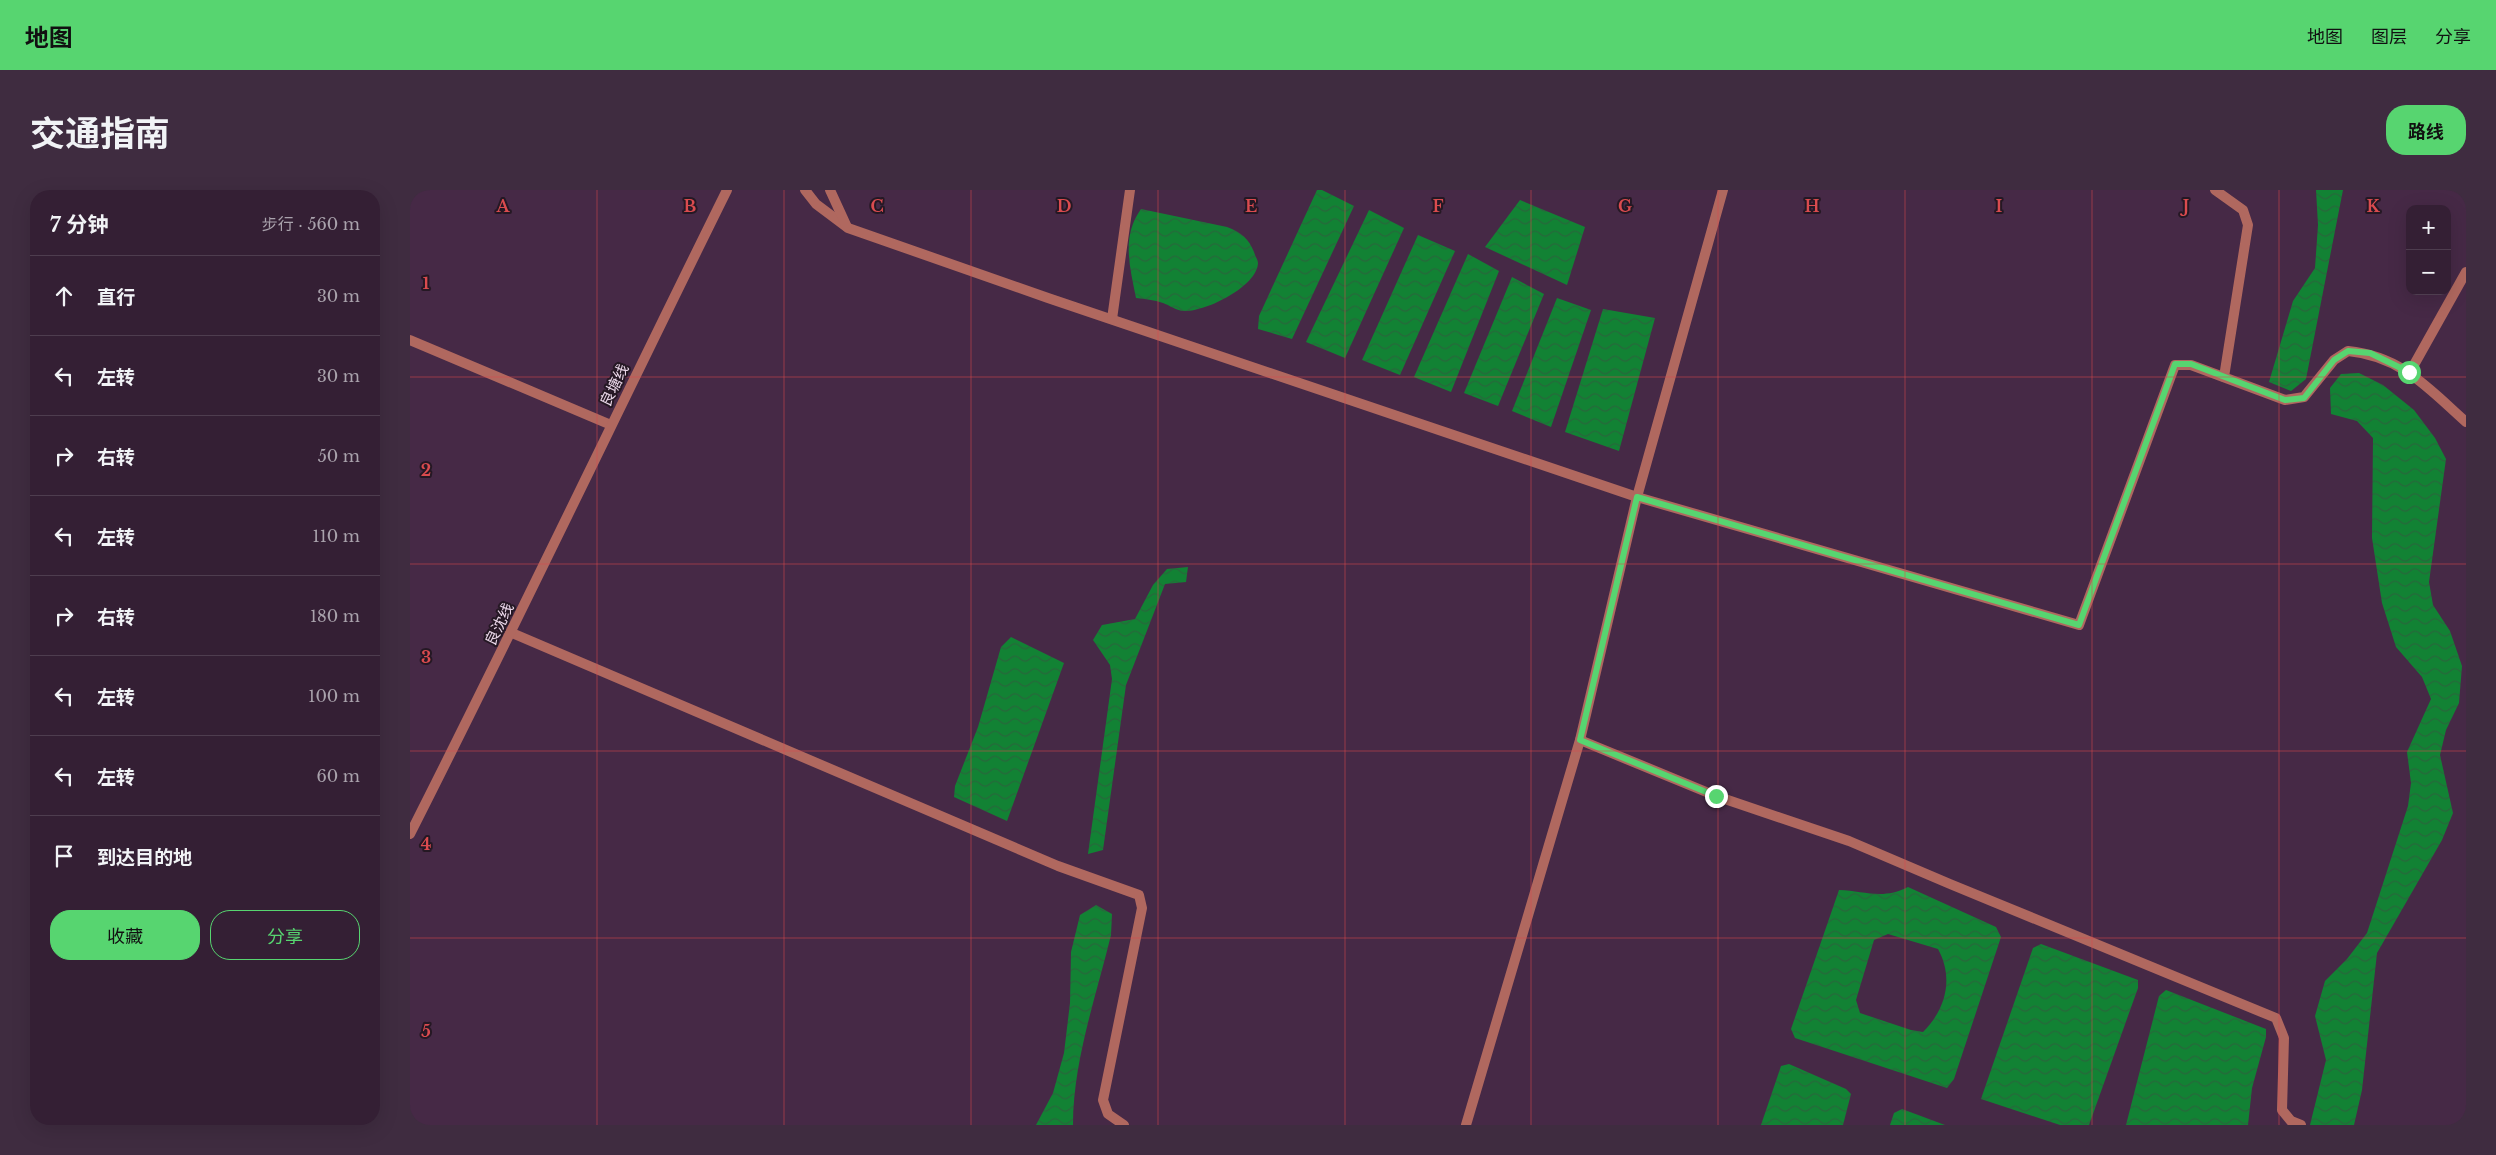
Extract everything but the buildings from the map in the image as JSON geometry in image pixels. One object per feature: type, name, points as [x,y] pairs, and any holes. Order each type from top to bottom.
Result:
[{"type":"street","name":"良塘线","points":[[410,340],[611,425],[727,190]]},
{"type":"street","points":[[805,190],[816,204],[848,228],[1112,319],[1637,497],[2079,625],[2175,364],[2191,364],[2285,400],[2304,398],[2334,360],[2348,351],[2370,353],[2410,372],[2466,422]]},
{"type":"street","points":[[830,190],[848,228]]},
{"type":"street","points":[[1112,319],[1130,190]]},
{"type":"street","points":[[1466,1125],[1580,740],[1637,497],[1723,190]]},
{"type":"street","points":[[2215,190],[2243,210],[2248,225],[2224,377]]},
{"type":"street","points":[[2410,372],[2466,272]]},
{"type":"street","name":"良沈线","points":[[410,834],[512,633],[611,425]]},
{"type":"street","points":[[512,633],[1058,866],[1138,895],[1142,908],[1103,1100],[1108,1114],[1124,1125]]},
{"type":"street","points":[[1580,740],[1716,796],[1849,841],[2276,1018],[2284,1038],[2282,1110],[2286,1116],[2300,1125]]},
{"type":"water","points":[[1317,190],[1322,190],[1354,206],[1292,339],[1258,329],[1259,316]]},
{"type":"water","points":[[2316,190],[2343,190],[2306,379],[2291,391],[2269,382],[2293,301],[2315,268],[2318,225]]},
{"type":"water","points":[[1520,200],[1585,227],[1567,285],[1485,247]]},
{"type":"water","points":[[1141,209],[1227,227],[1236,231],[1244,236],[1252,247],[1258,262],[1255,272],[1249,281],[1229,296],[1216,303],[1193,310],[1181,311],[1160,302],[1136,298],[1130,264],[1129,241],[1131,230]]},
{"type":"water","points":[[1369,210],[1404,228],[1345,358],[1306,342]]},
{"type":"water","points":[[1418,235],[1455,251],[1400,375],[1362,360]]},
{"type":"water","points":[[1468,254],[1499,271],[1451,392],[1414,377]]},
{"type":"water","points":[[1512,277],[1544,294],[1498,406],[1464,393]]},
{"type":"water","points":[[1557,298],[1591,310],[1551,427],[1512,411]]},
{"type":"water","points":[[1603,309],[1655,318],[1619,451],[1565,432]]},
{"type":"water","points":[[2359,373],[2383,385],[2414,410],[2435,438],[2446,459],[2429,582],[2433,605],[2450,631],[2462,666],[2459,703],[2446,730],[2440,755],[2453,813],[2442,840],[2377,953],[2362,1090],[2354,1125],[2310,1125],[2326,1060],[2315,1016],[2325,981],[2347,959],[2367,933],[2408,806],[2411,783],[2407,752],[2431,699],[2422,677],[2396,647],[2382,603],[2372,538],[2373,438],[2357,421],[2331,414],[2330,388],[2341,374]]},
{"type":"water","points":[[1188,567],[1186,582],[1165,584],[1126,685],[1103,850],[1088,854],[1112,679],[1110,665],[1093,640],[1102,625],[1135,619],[1153,585],[1167,569]]},
{"type":"water","points":[[1011,637],[1064,663],[1007,821],[954,797],[955,786],[978,727],[1001,647]]},
{"type":"water","points":[[1908,887],[1996,927],[2001,937],[1954,1079],[1947,1088],[1795,1038],[1791,1029],[1839,890],[1874,894],[1899,891]],"holes":[[[1888,934],[1938,949],[1946,971],[1945,993],[1937,1013],[1923,1032],[1911,1030],[1860,1013],[1856,1000],[1874,940]]]},
{"type":"water","points":[[1096,905],[1112,914],[1111,935],[1081,1053],[1074,1101],[1073,1125],[1036,1125],[1053,1093],[1064,1053],[1070,1003],[1071,952],[1080,915]]},
{"type":"water","points":[[2041,944],[2138,980],[2138,988],[2089,1125],[2060,1125],[1981,1099],[2033,948]]},
{"type":"water","points":[[2166,990],[2266,1029],[2266,1037],[2252,1088],[2248,1125],[2126,1125],[2159,996]]},
{"type":"water","points":[[1789,1064],[1846,1089],[1851,1094],[1843,1125],[1761,1125],[1781,1066]]},
{"type":"water","points":[[1902,1109],[1945,1125],[1890,1125],[1894,1113]]},
{"type":"route","points":[[1716,796],[1580,740],[1637,497],[2079,625],[2166,383],[2175,364],[2191,364],[2285,400],[2304,398],[2334,360],[2348,351],[2370,353],[2409,372]]}]
